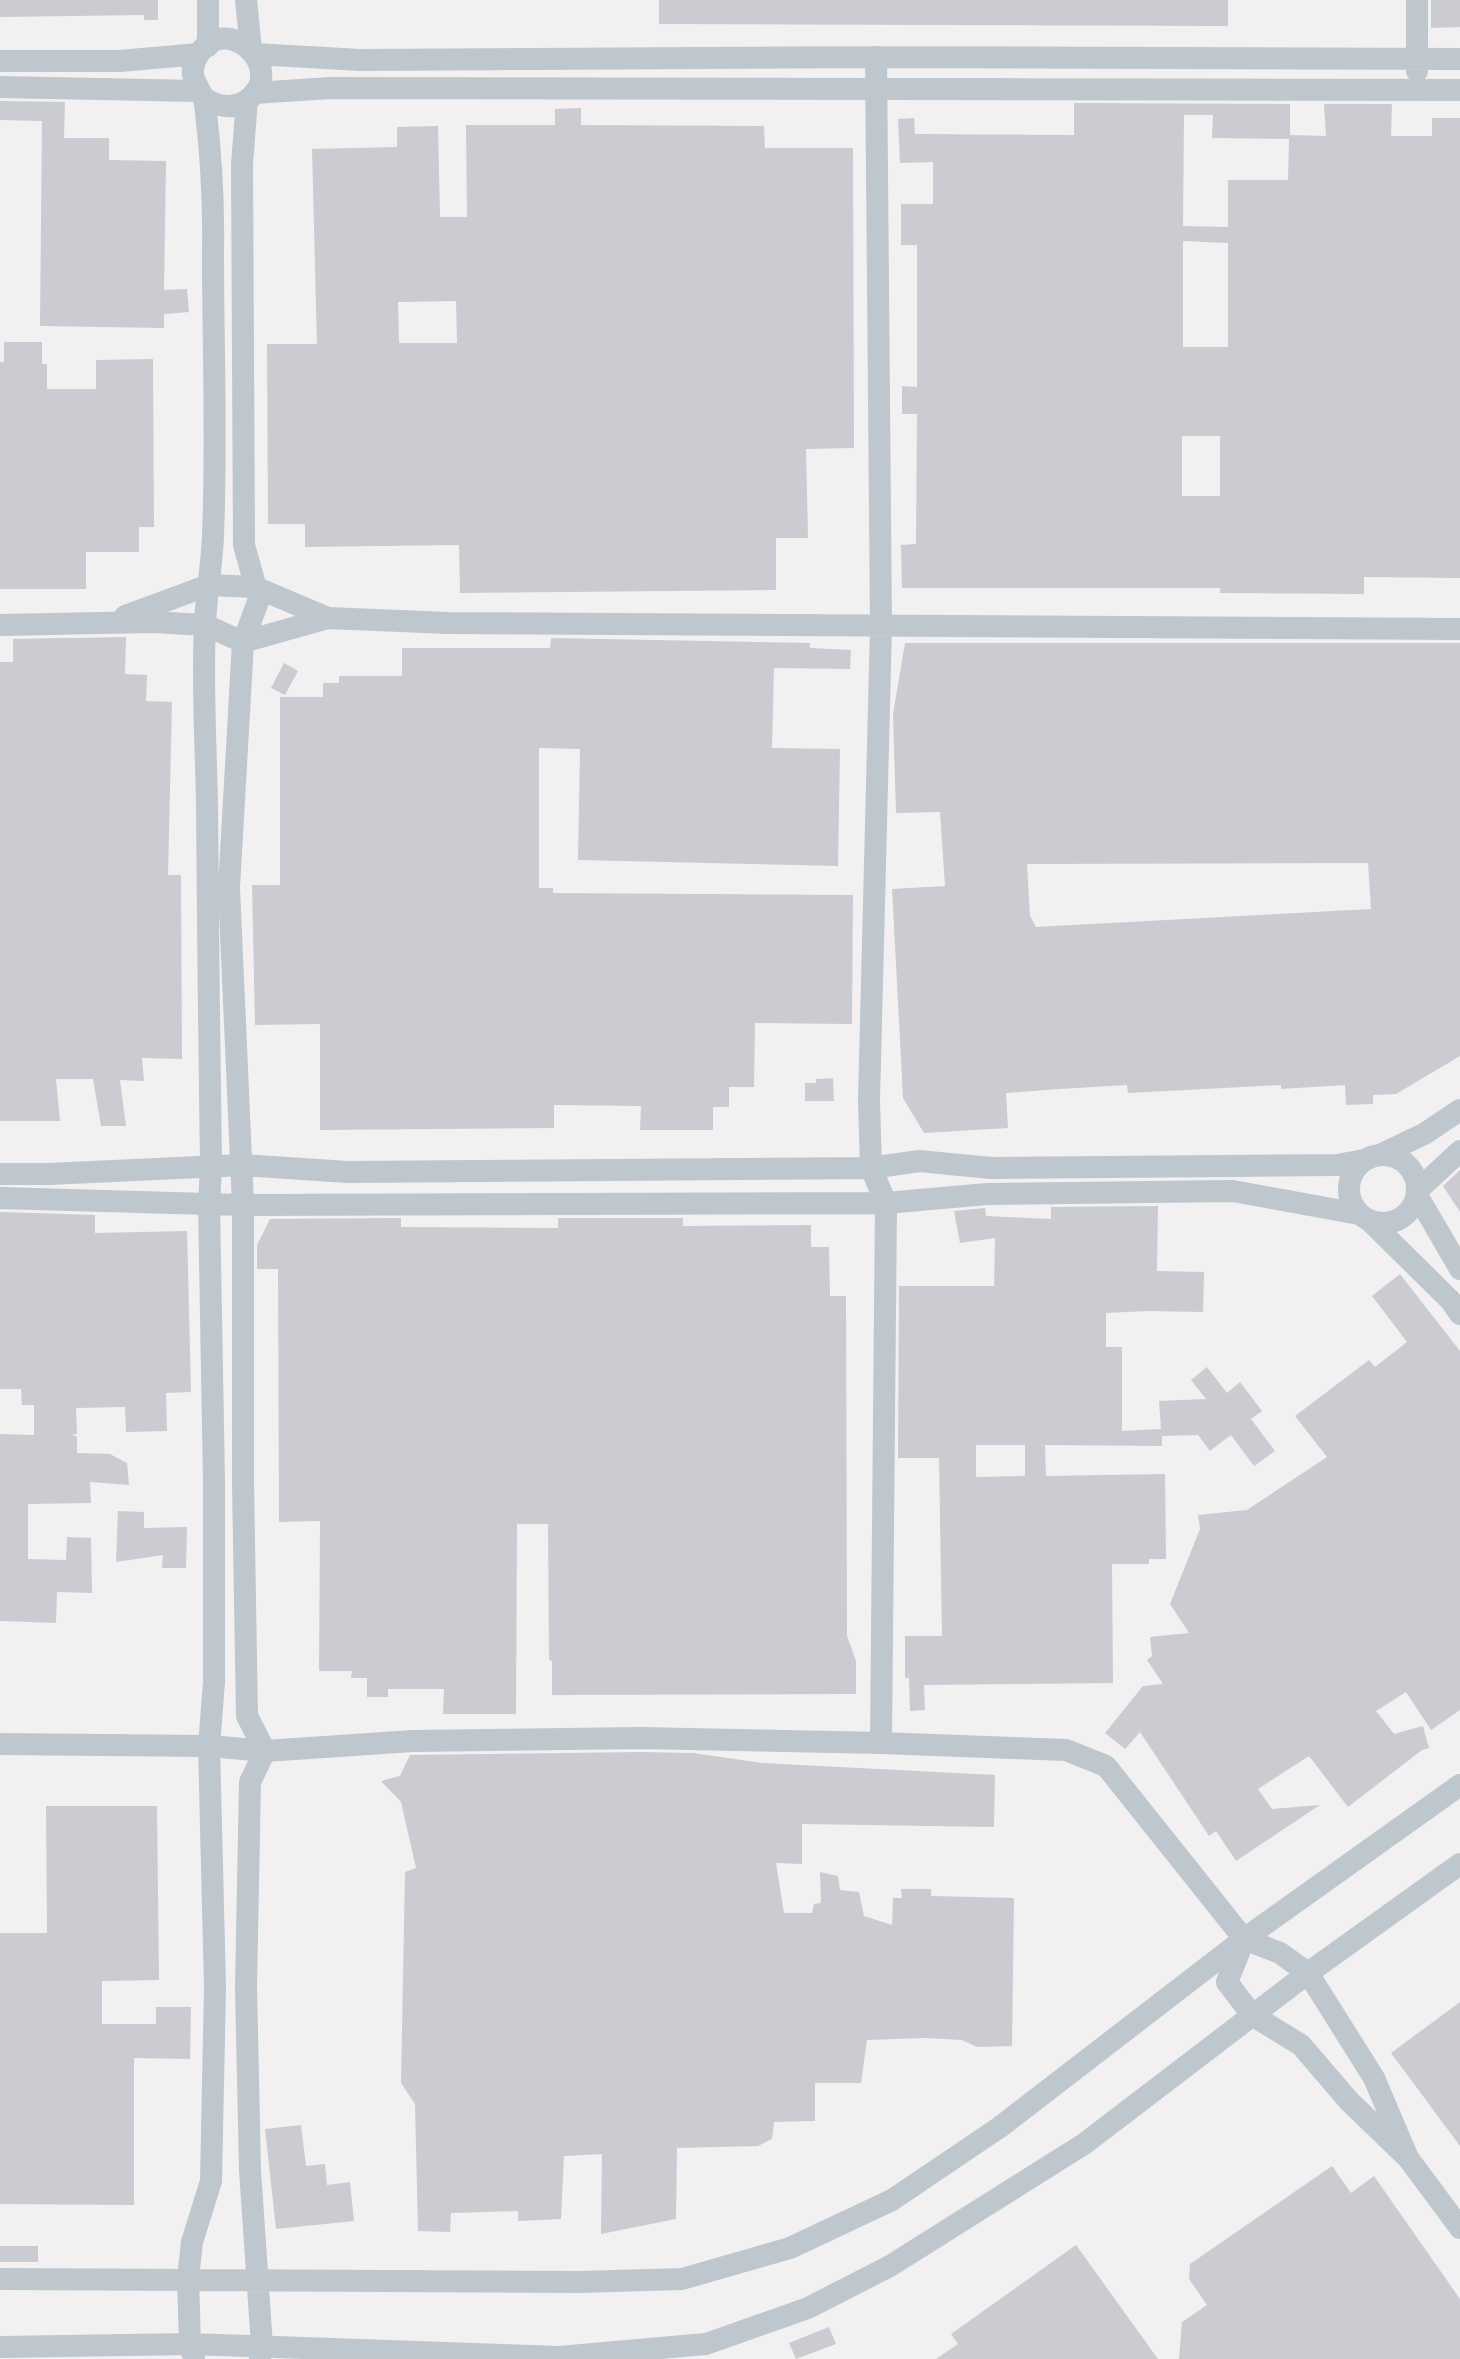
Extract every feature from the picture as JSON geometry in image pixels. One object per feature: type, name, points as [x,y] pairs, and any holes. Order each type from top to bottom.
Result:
[{"type":"street","points":[[192,2351],[188,2278],[192,2242],[211,2181],[215,1987],[209,1746],[214,1682],[214,1482],[205,625],[213,535],[214,196],[201,94],[193,80],[193,68],[203,50],[208,0]]},
{"type":"street","points":[[246,0],[253,52],[261,76],[251,97],[242,164],[244,545],[259,599],[243,642],[229,888],[243,1205],[247,1716],[265,1751]]},
{"type":"street","points":[[1417,0],[1417,90]]},
{"type":"street","points":[[0,61],[119,61],[203,50],[216,40],[229,39],[240,42],[253,52],[360,60],[876,57],[1460,59]]},
{"type":"street","points":[[876,57],[881,627],[869,1100],[871,1168],[886,1203],[881,1743]]},
{"type":"street","points":[[486,60],[487,88]]},
{"type":"street","points":[[0,87],[201,94],[222,106],[237,105],[251,97],[330,88],[1460,90]]},
{"type":"street","points":[[213,374],[243,374]]},
{"type":"street","points":[[108,623],[209,585],[255,587],[328,618]]},
{"type":"street","points":[[0,625],[205,625],[243,642],[328,618],[448,623],[1460,629]]},
{"type":"street","points":[[1460,1110],[1424,1134],[1373,1157],[1353,1171],[1348,1182],[1348,1194],[1364,1217],[1451,1301],[1460,1314]]},
{"type":"street","points":[[0,1198],[243,1205],[886,1203],[987,1194],[1233,1191],[1386,1223],[1398,1220],[1412,1207],[1417,1193],[1460,1151]]},
{"type":"street","points":[[0,1174],[242,1165],[348,1172],[871,1168],[919,1161],[1007,1168],[1337,1165],[1373,1157],[1395,1157],[1406,1163],[1415,1175],[1417,1193],[1460,1269]]},
{"type":"street","points":[[214,1482],[243,1483]]},
{"type":"street","points":[[0,1744],[209,1746],[265,1751],[413,1741],[641,1738],[1066,1750],[1106,1766],[1244,1939],[1280,1953],[1308,1973],[1374,2078],[1408,2158]]},
{"type":"street","points":[[261,2352],[250,2170],[246,1986],[250,1782],[265,1751]]},
{"type":"street","points":[[0,2279],[579,2282],[682,2279],[790,2248],[892,2200],[1000,2127],[1244,1939],[1460,1785]]},
{"type":"street","points":[[0,2347],[559,2357],[706,2344],[808,2308],[890,2266],[1084,2144],[1308,1973],[1460,1864]]},
{"type":"street","points":[[1244,1939],[1227,1982],[1252,2015],[1301,2045],[1349,2101],[1408,2158],[1460,2228]]},
{"type":"street","points":[[215,1987],[246,1986]]},
{"type":"building","points":[[0,0],[158,0],[158,20],[144,20],[144,15],[0,17]]},
{"type":"building","points":[[659,0],[1228,0],[1228,26],[659,24]]},
{"type":"building","points":[[1431,0],[1460,0],[1460,27],[1431,28]]},
{"type":"building","points":[[0,101],[65,102],[64,138],[109,138],[109,160],[166,161],[164,290],[187,289],[189,312],[164,314],[164,328],[40,326],[42,121],[0,120]]},
{"type":"building","points":[[1074,103],[1290,104],[1290,135],[1326,136],[1324,104],[1392,104],[1391,136],[1432,136],[1432,118],[1460,118],[1460,578],[1364,577],[1364,594],[1220,593],[1220,588],[902,588],[901,545],[916,544],[917,414],[902,414],[902,386],[917,387],[917,245],[901,245],[901,204],[933,204],[933,162],[900,163],[898,119],[914,118],[915,134],[1074,135]],"holes":[[[1184,115],[1213,115],[1212,138],[1289,139],[1288,180],[1228,180],[1228,227],[1183,226]],[[1183,241],[1228,243],[1228,347],[1183,347]],[[1182,436],[1220,436],[1220,496],[1182,496]]]},
{"type":"building","points":[[581,108],[581,125],[764,126],[765,148],[853,148],[854,448],[806,449],[808,538],[776,538],[776,590],[460,593],[459,545],[305,547],[305,524],[268,524],[267,344],[317,344],[312,149],[397,147],[397,127],[438,126],[440,217],[467,217],[466,125],[555,125],[555,109]],"holes":[[[456,301],[457,343],[399,343],[398,302]]]},
{"type":"building","points":[[4,342],[42,342],[42,364],[47,364],[47,389],[96,389],[96,360],[153,359],[154,527],[139,527],[139,552],[86,552],[86,589],[0,589],[0,362],[4,362]]},
{"type":"building","points":[[126,637],[125,674],[147,675],[146,701],[172,702],[168,875],[181,875],[182,1059],[142,1058],[144,1081],[120,1080],[126,1126],[101,1126],[93,1079],[56,1079],[60,1121],[0,1121],[0,662],[13,662],[13,639]]},
{"type":"building","points":[[551,638],[810,643],[810,648],[851,650],[850,669],[774,668],[772,748],[840,749],[838,866],[578,860],[580,749],[539,748],[539,888],[553,888],[553,893],[853,895],[852,1024],[755,1023],[754,1087],[729,1087],[729,1107],[713,1107],[713,1130],[640,1130],[641,1106],[554,1105],[554,1128],[320,1130],[320,1024],[255,1025],[252,885],[280,885],[280,697],[323,697],[323,683],[339,683],[339,676],[402,676],[402,648],[550,648]]},
{"type":"building","points":[[905,643],[1460,643],[1460,1056],[1396,1094],[1373,1095],[1373,1104],[1346,1105],[1345,1085],[1128,1093],[1127,1085],[1060,1089],[1006,1093],[1008,1128],[924,1133],[903,1098],[892,889],[945,886],[940,812],[896,813],[893,714]],"holes":[[[1368,863],[1371,909],[1036,927],[1030,916],[1027,864]]]},
{"type":"building","points":[[284,663],[298,671],[285,695],[271,688]]},
{"type":"building","points":[[833,1078],[834,1101],[805,1101],[805,1083]]},
{"type":"building","points":[[1460,1170],[1460,1212],[1443,1186]]},
{"type":"building","points":[[1158,1206],[1157,1271],[1204,1272],[1203,1312],[1106,1313],[1106,1347],[1122,1347],[1122,1431],[1161,1429],[1159,1401],[1206,1399],[1191,1380],[1207,1367],[1227,1393],[1240,1382],[1262,1411],[1251,1419],[1275,1451],[1254,1466],[1231,1435],[1210,1451],[1198,1435],[1162,1436],[1162,1446],[1045,1445],[1046,1476],[1165,1474],[1166,1559],[1149,1559],[1149,1564],[1112,1564],[1113,1683],[924,1685],[925,1710],[910,1711],[909,1678],[905,1678],[905,1636],[942,1636],[939,1458],[898,1458],[899,1286],[994,1286],[995,1238],[960,1243],[954,1211],[985,1208],[986,1216],[1051,1219],[1051,1207]],"holes":[[[976,1445],[1025,1445],[1025,1476],[976,1477]]]},
{"type":"building","points":[[0,1212],[95,1215],[95,1233],[187,1231],[191,1392],[166,1393],[167,1431],[126,1432],[125,1407],[76,1408],[77,1434],[72,1434],[77,1437],[77,1453],[110,1454],[127,1463],[129,1485],[90,1482],[91,1503],[28,1504],[28,1559],[66,1560],[67,1537],[91,1538],[92,1593],[57,1592],[56,1623],[0,1621],[0,1434],[34,1435],[34,1405],[22,1405],[21,1389],[0,1389]]},
{"type":"building","points":[[401,1218],[401,1227],[558,1228],[558,1218],[683,1218],[683,1226],[811,1225],[811,1247],[829,1247],[830,1296],[846,1296],[847,1636],[856,1661],[856,1694],[552,1695],[548,1524],[517,1524],[516,1714],[443,1714],[444,1689],[388,1689],[388,1697],[367,1697],[367,1678],[351,1678],[352,1671],[319,1671],[320,1521],[279,1522],[278,1269],[257,1269],[257,1245],[270,1219]]},
{"type":"building","points":[[1400,1274],[1460,1351],[1460,1710],[1431,1730],[1406,1692],[1376,1711],[1394,1734],[1423,1726],[1429,1748],[1422,1750],[1348,1807],[1309,1756],[1258,1789],[1272,1809],[1320,1805],[1236,1861],[1216,1831],[1209,1836],[1140,1732],[1125,1749],[1105,1733],[1143,1686],[1163,1684],[1147,1660],[1152,1656],[1150,1637],[1189,1633],[1170,1604],[1200,1529],[1198,1515],[1247,1510],[1327,1457],[1295,1416],[1369,1360],[1375,1367],[1407,1342],[1372,1296]]},
{"type":"building","points":[[118,1511],[144,1512],[144,1528],[187,1527],[186,1568],[162,1568],[163,1555],[116,1562]]},
{"type":"building","points":[[693,1753],[762,1763],[995,1775],[994,1827],[802,1824],[802,1864],[776,1863],[784,1913],[812,1913],[814,1904],[821,1903],[820,1872],[838,1876],[840,1890],[859,1892],[864,1916],[892,1925],[893,1898],[902,1898],[901,1889],[931,1889],[931,1896],[1014,1898],[1012,2046],[977,2047],[962,2040],[925,2038],[867,2040],[861,2083],[815,2083],[815,2121],[774,2122],[772,2139],[758,2146],[677,2148],[676,2219],[601,2234],[602,2154],[564,2156],[561,2219],[518,2221],[518,2211],[451,2213],[450,2232],[418,2231],[415,2104],[401,2083],[405,1872],[416,1868],[401,1802],[381,1781],[400,1776],[410,1755]]},
{"type":"building","points":[[46,1806],[157,1806],[159,1980],[102,1981],[102,2024],[156,2024],[156,2007],[191,2007],[190,2059],[134,2058],[134,2205],[0,2204],[0,1933],[47,1933]]},
{"type":"building","points":[[1460,2002],[1460,2146],[1391,2053]]},
{"type":"building","points":[[301,2125],[306,2166],[325,2164],[327,2185],[350,2182],[354,2221],[276,2229],[265,2129]]},
{"type":"building","points":[[1332,2166],[1351,2193],[1374,2176],[1460,2299],[1460,2359],[1179,2359],[1182,2322],[1207,2305],[1189,2279],[1190,2264]]},
{"type":"building","points":[[1076,2245],[1158,2359],[936,2359],[958,2344],[951,2334]]},
{"type":"building","points":[[0,2246],[38,2246],[38,2262],[0,2262]]},
{"type":"building","points":[[829,2327],[836,2344],[796,2359],[789,2343]]}]
